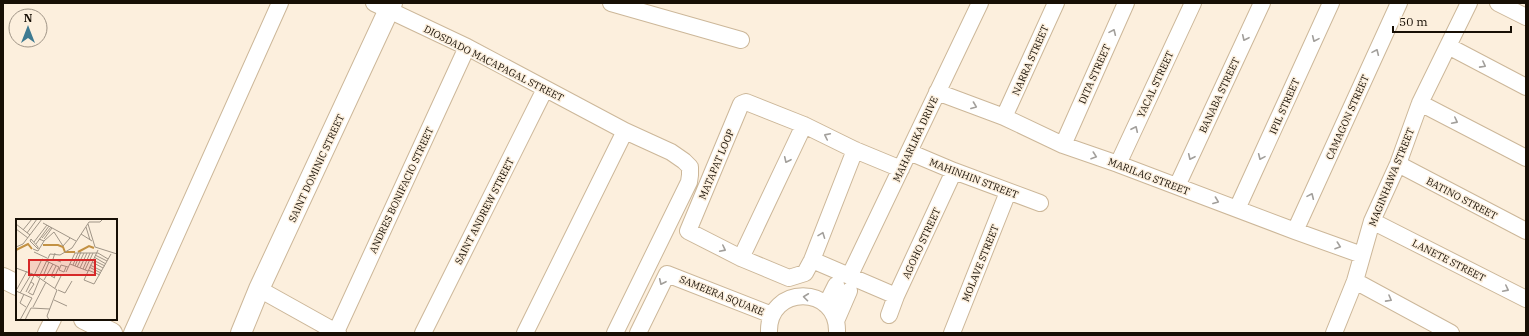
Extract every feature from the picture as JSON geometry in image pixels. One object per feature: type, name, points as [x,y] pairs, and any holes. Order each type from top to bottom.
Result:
[{"type":"street","points":[[132,333],[280,3]]},
{"type":"street","points":[[611,3],[741,40]]},
{"type":"street","name":"MAHARLIKA DRIVE","points":[[847,281],[980,3]]},
{"type":"street","name":"NARRA STREET","points":[[1004,118],[1056,3]]},
{"type":"street","name":"DITA STREET","points":[[1063,144],[1126,3]]},
{"type":"street","name":"YACAL STREET","points":[[1118,164],[1193,3]]},
{"type":"street","name":"BANABA STREET","points":[[1177,186],[1262,3]]},
{"type":"street","name":"IPIL STREET","points":[[1237,209],[1331,3]]},
{"type":"street","name":"CAMAGON STREET","points":[[1295,231],[1399,3]]},
{"type":"street","name":"MAGINHAWA STREET","points":[[1334,333],[1355,281],[1372,221],[1398,164],[1420,103],[1469,3]]},
{"type":"street","points":[[1498,3],[1526,18]]},
{"type":"street","name":"DIOSDADO MACAPAGAL STREET","points":[[385,5],[599,118],[671,152],[690,167],[690,176],[685,189],[615,333]]},
{"type":"street","name":"SAINT DOMINIC STREET","points":[[241,333],[259,289],[385,5]]},
{"type":"street","points":[[1448,46],[1526,87]]},
{"type":"street","name":"ANDRES BONIFACIO STREET","points":[[337,333],[466,47]]},
{"type":"street","name":"SAINT ANDREW STREET","points":[[424,333],[545,89]]},
{"type":"street","name":"MARILAG STREET","points":[[937,92],[1004,118],[1063,144],[1362,255]]},
{"type":"street","name":"MATAPAT LOOP","points":[[855,150],[812,260],[805,273],[789,278],[741,258],[688,231],[741,104],[746,102],[804,125],[855,150],[901,169]]},
{"type":"street","points":[[1420,103],[1526,158]]},
{"type":"street","points":[[741,258],[804,125]]},
{"type":"street","points":[[525,333],[625,131]]},
{"type":"street","name":"MAHINHIN STREET","points":[[909,152],[954,171],[1040,203]]},
{"type":"street","name":"BATINO STREET","points":[[1398,164],[1526,231]]},
{"type":"street","name":"AGOHO STREET","points":[[889,315],[896,296],[954,171]]},
{"type":"street","name":"MOLAVE STREET","points":[[952,333],[1008,192]]},
{"type":"street","name":"LANETE STREET","points":[[1372,221],[1526,299]]},
{"type":"street","points":[[812,260],[847,281],[896,296]]},
{"type":"street","name":"SAMEERA SQUARE","points":[[638,333],[667,274],[772,315]]},
{"type":"street","points":[[826,305],[847,281]]},
{"type":"street","points":[[836,327],[847,281]]},
{"type":"street","points":[[1355,281],[1451,333]]},
{"type":"street","points":[[259,289],[337,333]]},
{"type":"street","points":[[768,333],[772,315],[778,306],[786,300],[797,296],[812,298],[826,305],[832,312],[836,327]]},
{"type":"street","points":[[46,333],[52,320]]},
{"type":"street","points":[[86,320],[112,333]]}]
